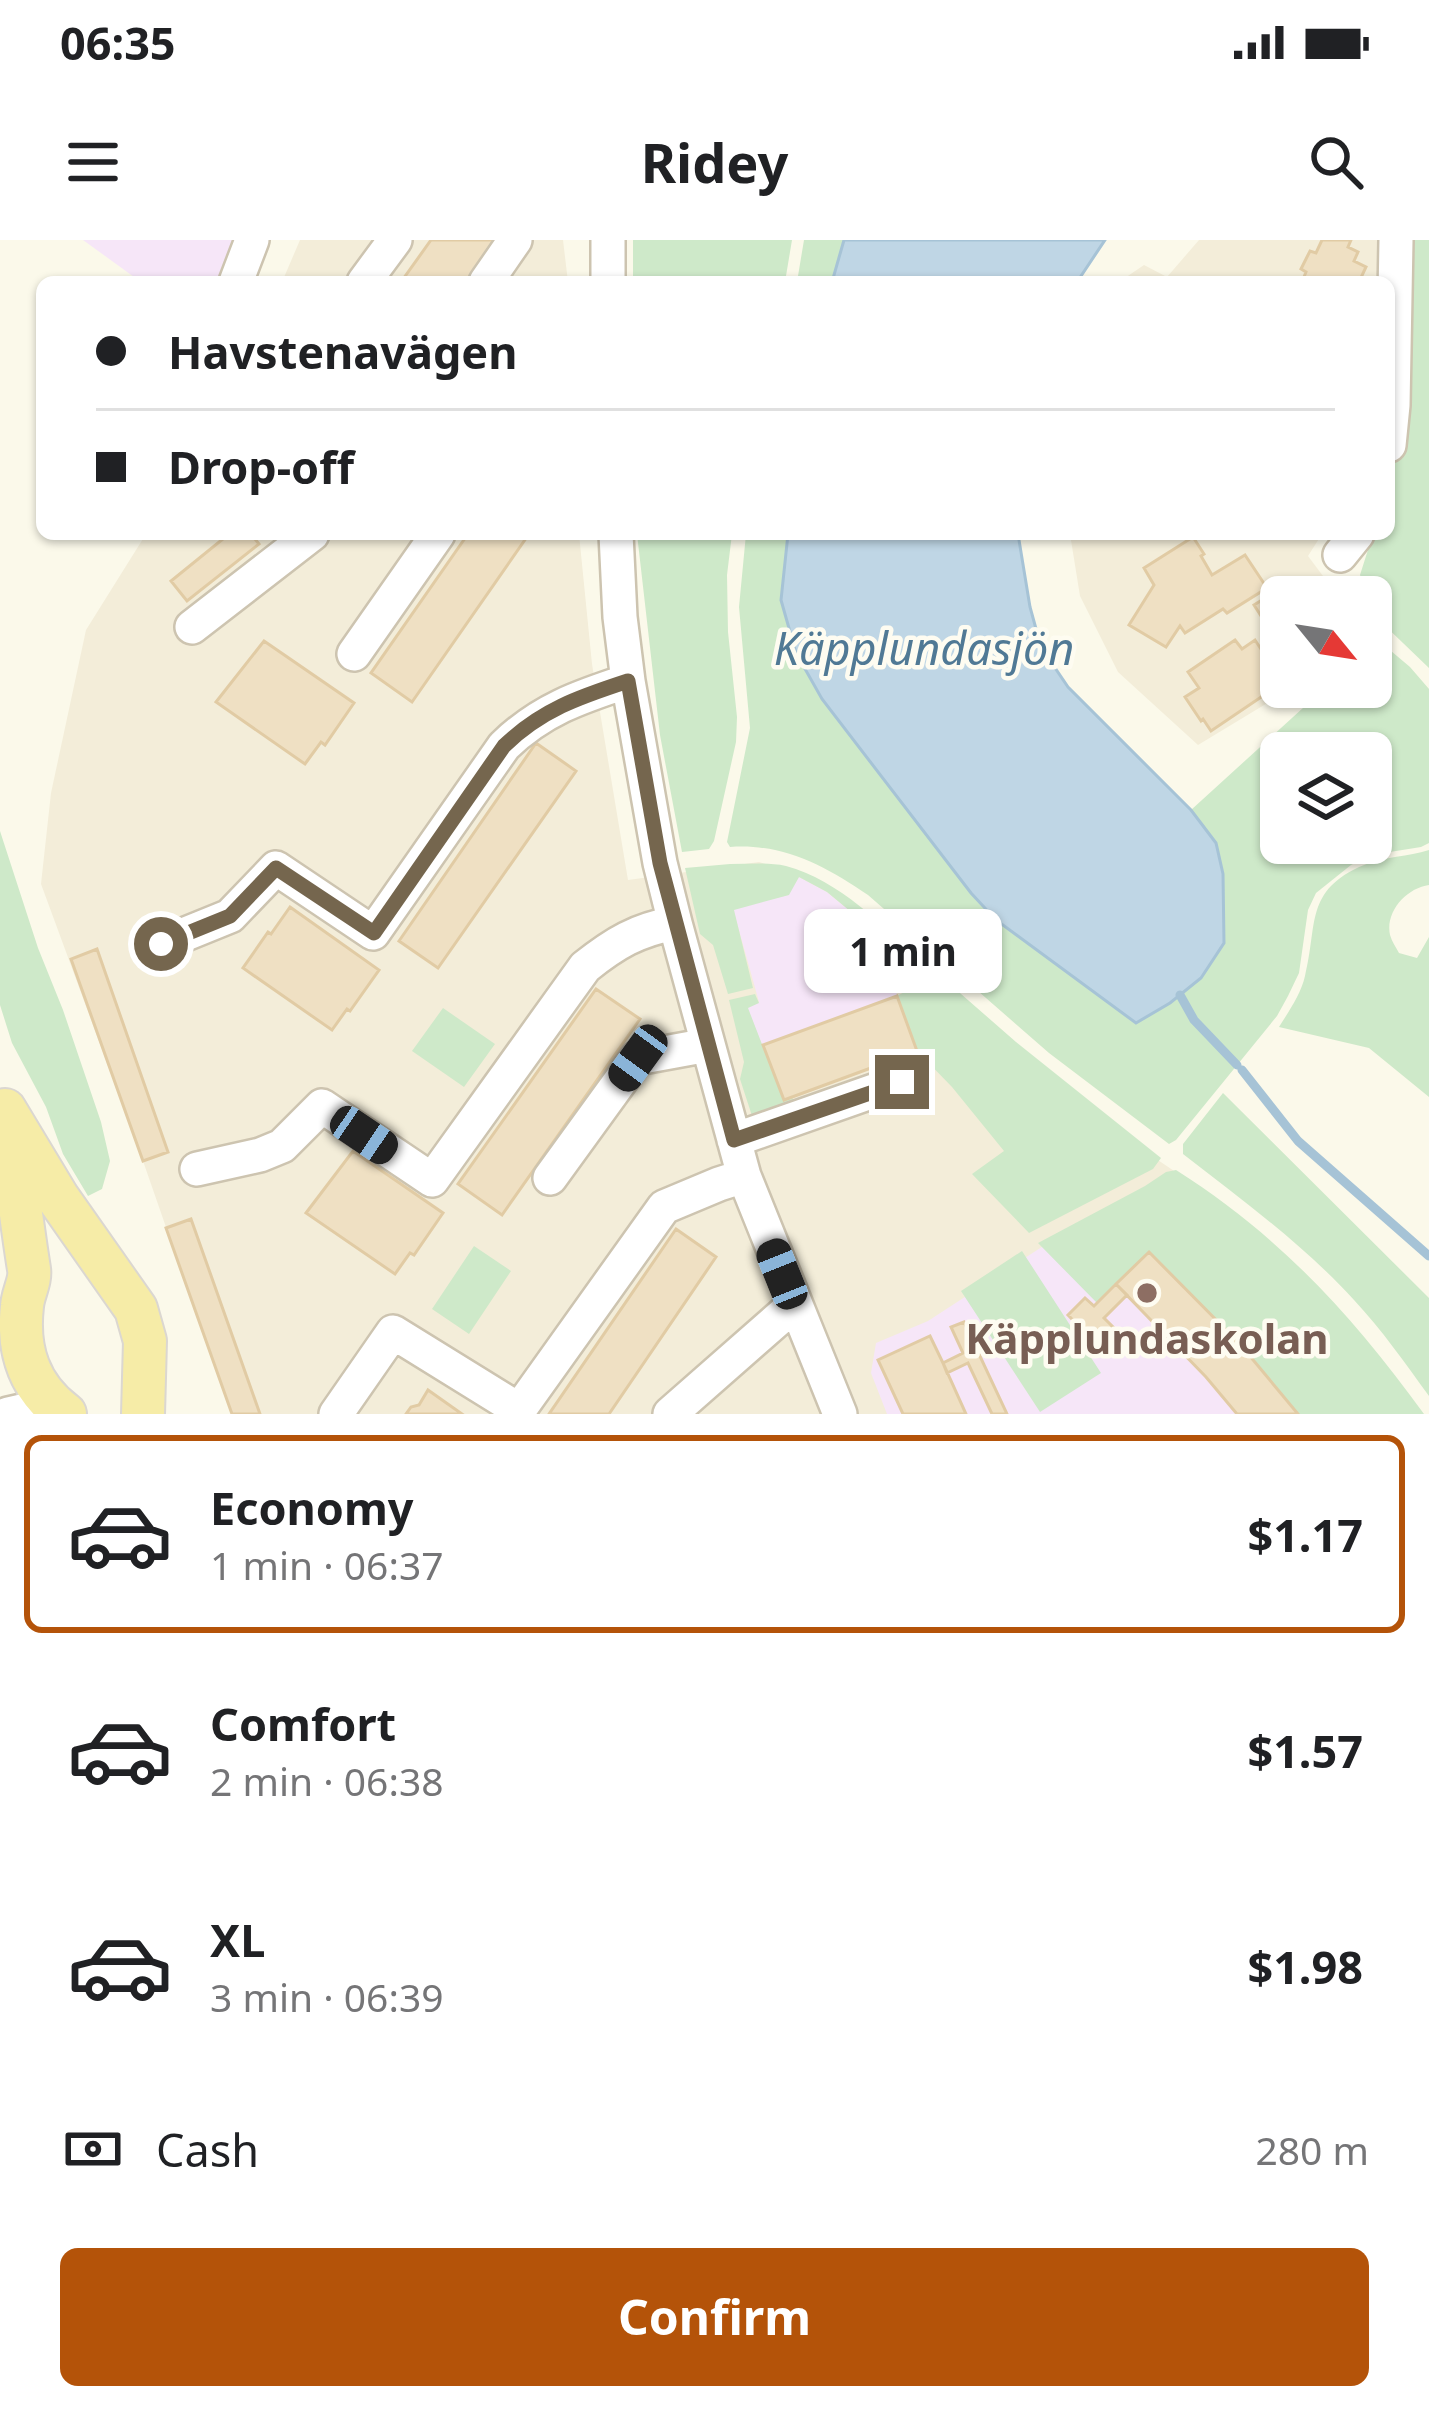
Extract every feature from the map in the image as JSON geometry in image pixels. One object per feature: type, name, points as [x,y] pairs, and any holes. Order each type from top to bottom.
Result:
[{"type":"main road","points":[[3,1103],[58,1198],[136,1309],[145,1341],[146,1374],[138,1411]]},
{"type":"main road","points":[[3,1103],[30,1275],[10,1335],[33,1382],[58,1409]]},
{"type":"main road","points":[[30,1275],[66,1256],[101,1258]]},
{"type":"street","points":[[238,276],[252,240]]},
{"type":"street","points":[[368,276],[395,240]]},
{"type":"street","points":[[490,276],[515,240]]},
{"type":"street","points":[[608,240],[608,276]]},
{"type":"street","points":[[1395,295],[1396,240]]},
{"type":"street","points":[[192,627],[295,540]]},
{"type":"street","points":[[355,654],[434,540]]},
{"type":"street","points":[[616,540],[628,681],[674,923],[744,1176],[840,1414]]},
{"type":"street","points":[[161,944],[230,916],[276,868],[374,933],[504,746],[525,725],[550,710],[628,681]]},
{"type":"street","points":[[197,1169],[281,1146],[322,1106],[432,1180],[585,968],[610,947],[646,928],[674,923]]},
{"type":"street","points":[[550,1178],[638,1058],[708,1045]]},
{"type":"street","points":[[734,1140],[902,1082]]},
{"type":"street","points":[[336,1414],[393,1332],[519,1410],[664,1208],[744,1176]]},
{"type":"street","points":[[670,1414],[794,1304]]},
{"type":"street","points":[[8,1414],[58,1409]]},
{"type":"shaded area","points":[[83,240],[241,240],[226,276],[133,276]]},
{"type":"shaded area","points":[[300,240],[563,240],[567,276],[285,276]]},
{"type":"shaded area","points":[[1199,240],[1381,240],[1380,276],[1168,276]]},
{"type":"shaded area","points":[[1144,265],[1165,276],[1128,276]]},
{"type":"shaded area","points":[[142,540],[580,540],[592,664],[628,880],[759,862],[818,880],[914,954],[1109,1127],[1183,1177],[1422,1414],[231,1414],[41,884],[51,793],[86,630]]},
{"type":"shaded area","points":[[1071,540],[1318,540],[1308,556],[1323,576],[1260,576],[1260,707],[1198,745],[1118,672],[1080,596]]},
{"type":"shaded area","points":[[799,877],[827,892],[919,968],[895,989],[917,1051],[784,1100],[747,1007],[759,1002],[733,909],[788,895]]},
{"type":"shaded area","name":"Käpplundaskolan","points":[[1169,1176],[1422,1414],[887,1414],[871,1373],[876,1343],[928,1321],[1051,1241]]},
{"type":"green space","points":[[633,240],[792,240],[786,276],[633,276]]},
{"type":"green space","points":[[804,240],[844,240],[834,276],[798,276]]},
{"type":"green space","points":[[1404,240],[1429,240],[1429,668],[1392,632],[1392,576],[1360,575],[1371,540],[1395,540]]},
{"type":"green space","points":[[638,540],[731,540],[728,632],[736,742],[709,849],[682,852],[660,735]]},
{"type":"green space","points":[[745,540],[787,540],[781,600],[796,653],[822,699],[996,920],[1135,1023],[1201,979],[1216,843],[1191,810],[1260,747],[1260,864],[1353,864],[1316,893],[1308,910],[1299,973],[1277,1016],[1169,1144],[1049,1053],[868,895],[803,859],[768,849],[730,847],[727,842],[750,728],[739,607]]},
{"type":"green space","points":[[1392,652],[1429,689],[1429,843],[1392,852],[1392,732],[1277,732],[1303,708],[1392,708]]},
{"type":"green space","points":[[0,831],[101,1122],[110,1161],[102,1189],[88,1196],[63,1154],[46,1107],[12,1043],[0,1005]]},
{"type":"green space","points":[[1429,850],[1429,885],[1399,902],[1389,926],[1399,953],[1417,958],[1429,937],[1429,1097],[1369,1048],[1279,1027],[1303,983],[1322,898],[1345,875],[1368,864],[1392,864],[1392,858]]},
{"type":"green space","points":[[786,866],[824,882],[860,906],[924,962],[919,968],[827,892],[799,877],[789,895],[734,910],[753,988],[728,994],[713,945],[700,934],[685,868]]},
{"type":"green space","points":[[929,966],[1161,1158],[1153,1169],[1029,1233],[972,1174],[1004,1151],[917,1051],[897,996]]},
{"type":"green space","points":[[755,994],[759,1003],[748,1008],[783,1099],[792,1097],[797,1108],[754,1122],[740,1079],[744,1062],[729,1000]]},
{"type":"green space","points":[[443,1008],[495,1044],[464,1087],[412,1051]]},
{"type":"green space","points":[[1223,1093],[1429,1298],[1429,1396],[1374,1323],[1314,1260],[1183,1154],[1183,1144]]},
{"type":"green space","points":[[1176,1170],[1248,1222],[1312,1280],[1370,1343],[1424,1414],[1298,1414],[1239,1343],[1149,1252],[1097,1303],[1038,1243]]},
{"type":"green space","points":[[474,1246],[511,1271],[469,1334],[432,1309]]},
{"type":"green space","points":[[1022,1251],[1101,1373],[1040,1412],[961,1291]]},
{"type":"water","points":[[844,240],[1105,240],[1081,276],[834,276]]},
{"type":"water","name":"Käpplundasjön","points":[[787,540],[1019,540],[1041,647],[1068,687],[1191,810],[1216,843],[1223,874],[1224,943],[1201,978],[1136,1023],[996,920],[822,699],[796,653],[781,600]]},
{"type":"building","points":[[431,240],[496,240],[470,276],[405,276]]},
{"type":"building","points":[[1322,240],[1351,240],[1348,247],[1358,252],[1354,261],[1366,267],[1362,276],[1304,276],[1301,269],[1310,251],[1316,253]]},
{"type":"building","points":[[222,540],[256,540],[259,544],[187,601],[171,581]]},
{"type":"building","points":[[464,540],[525,540],[412,702],[371,673]]},
{"type":"building","points":[[1188,540],[1195,540],[1212,575],[1245,555],[1260,578],[1260,592],[1185,633],[1180,626],[1166,647],[1129,625],[1154,585],[1144,568]]},
{"type":"building","points":[[1235,640],[1242,649],[1255,640],[1260,648],[1260,698],[1211,731],[1185,697],[1199,688],[1188,672]]},
{"type":"building","points":[[264,641],[354,703],[325,745],[321,742],[305,764],[216,702]]},
{"type":"building","points":[[536,743],[576,771],[438,968],[399,941]]},
{"type":"building","points":[[290,907],[379,970],[332,1030],[243,968]]},
{"type":"building","points":[[97,949],[168,1152],[143,1161],[71,959]]},
{"type":"building","points":[[596,989],[640,1019],[502,1215],[458,1184]]},
{"type":"building","points":[[897,996],[917,1051],[784,1100],[763,1045]]},
{"type":"building","points":[[353,1151],[443,1213],[395,1274],[306,1213]]},
{"type":"building","points":[[191,1219],[260,1414],[232,1414],[166,1228]]},
{"type":"building","points":[[676,1229],[716,1257],[609,1414],[549,1414]]},
{"type":"building","points":[[1149,1252],[1239,1343],[1298,1414],[1237,1414],[1116,1284]]},
{"type":"building","points":[[1116,1284],[1127,1295],[1104,1318],[1114,1328],[1096,1344],[1068,1315],[1085,1298],[1094,1306]]},
{"type":"building","points":[[964,1322],[1007,1414],[992,1414],[968,1363],[947,1373],[943,1363],[963,1353],[951,1327]]},
{"type":"building","points":[[930,1336],[966,1414],[903,1414],[878,1360]]},
{"type":"building","points":[[428,1390],[462,1414],[406,1414]]},
{"type":"waterway","points":[[1180,995],[1194,1020],[1237,1065]]},
{"type":"waterway","points":[[1242,1070],[1298,1141],[1429,1256]]},
{"type":"place","name":"Käpplundaskolan","points":[[1147,1293]]},
{"type":"route","points":[[161,944],[230,916],[276,868],[374,933],[504,746],[525,725],[550,710],[628,681],[660,863],[734,1140],[902,1082]]}]
